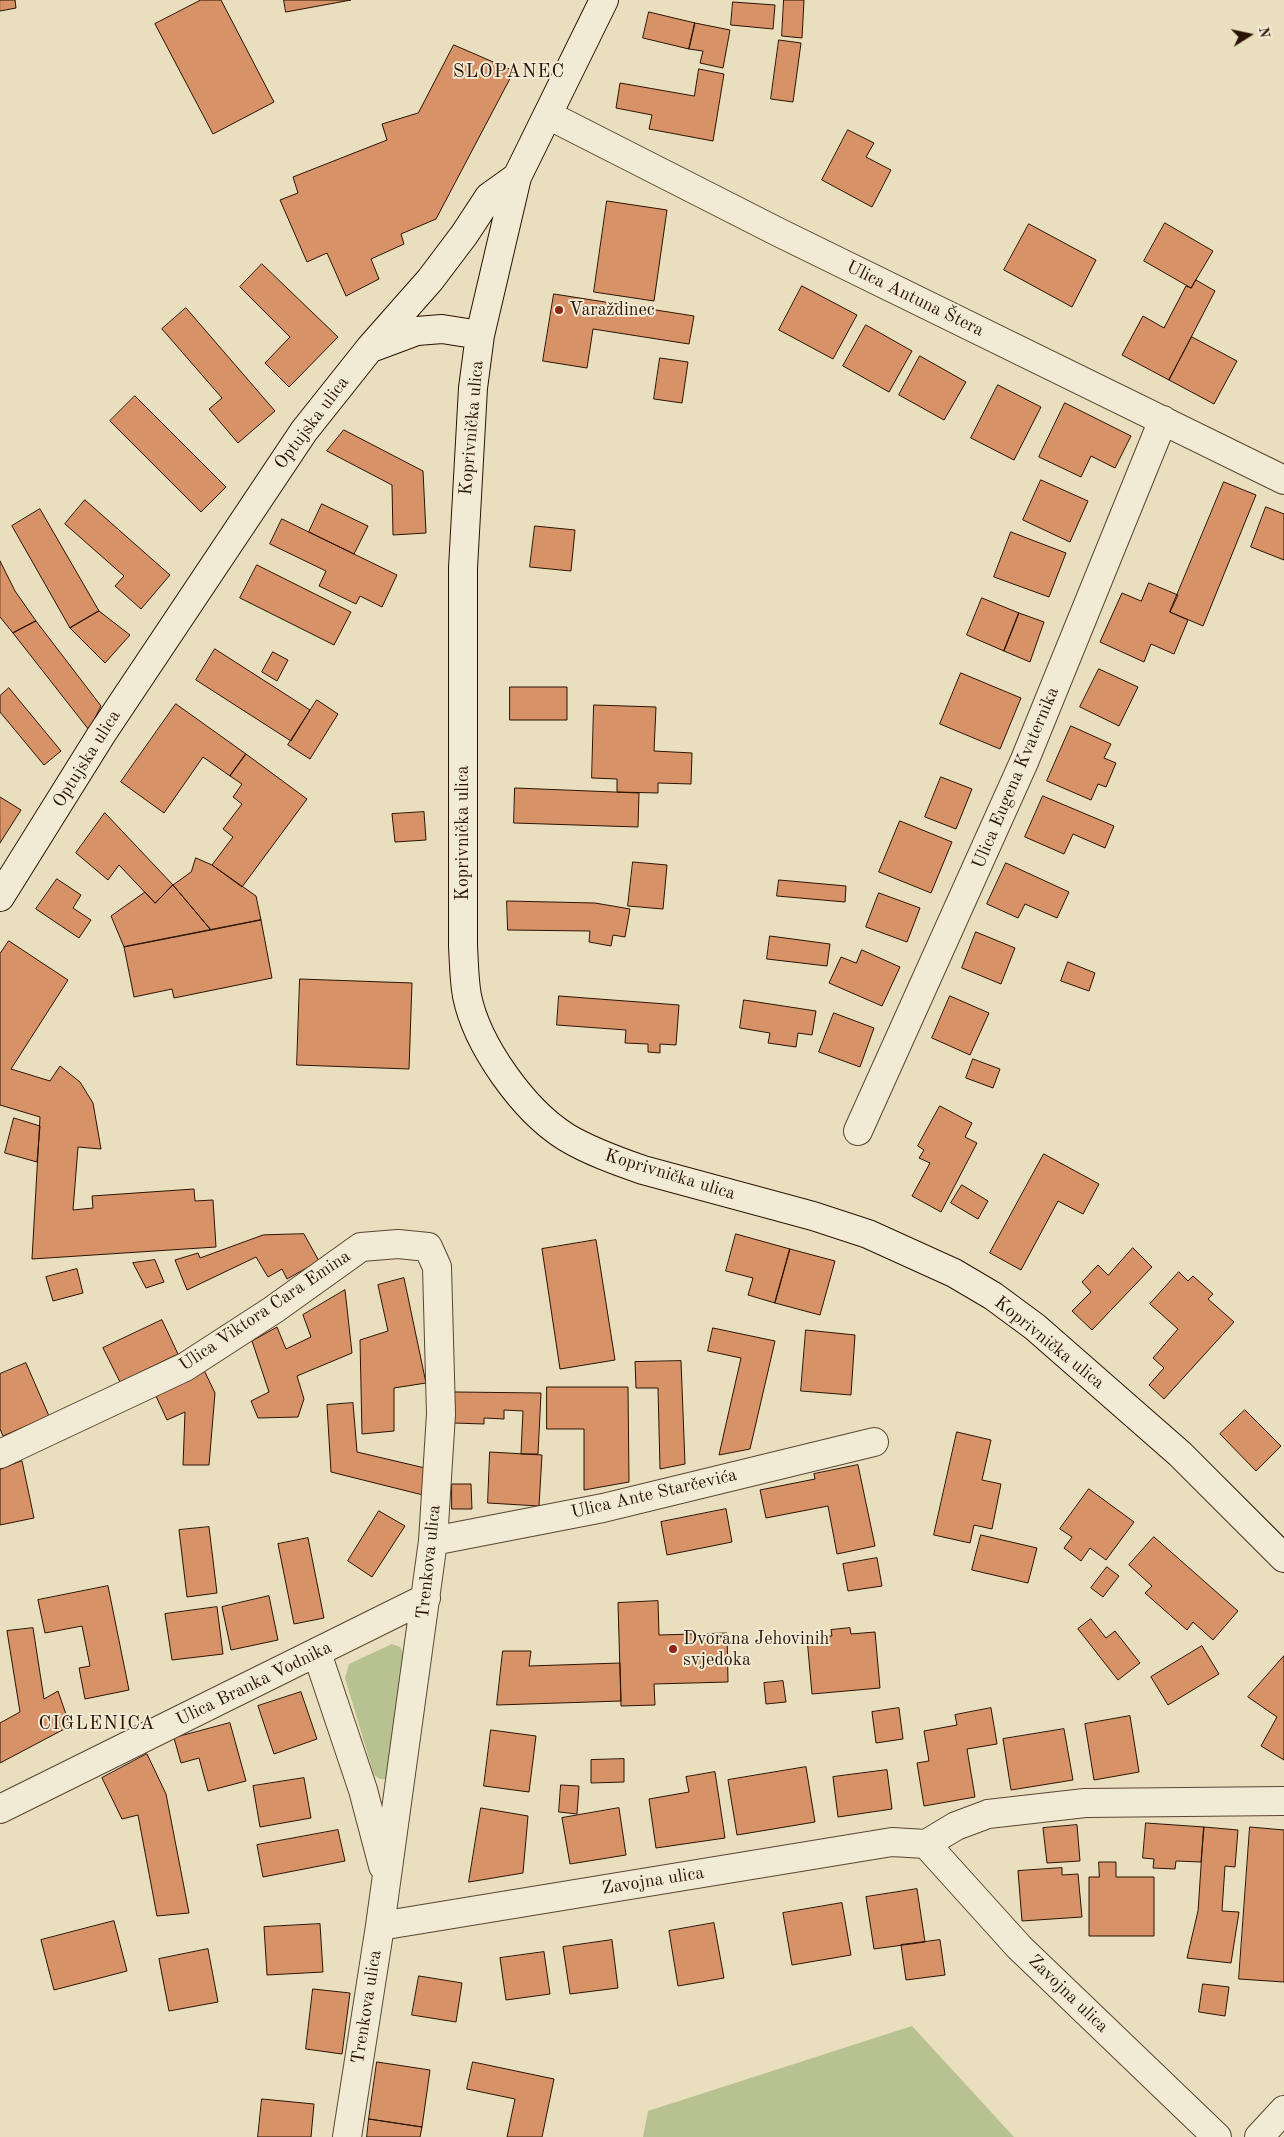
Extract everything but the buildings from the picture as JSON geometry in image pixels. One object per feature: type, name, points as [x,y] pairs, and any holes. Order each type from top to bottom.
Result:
[{"type":"street","points":[[370,348],[417,331],[442,329],[480,335],[517,177],[604,0]]},
{"type":"street","name":"Ulica Antuna Štera","points":[[548,115],[778,232],[1284,480]]},
{"type":"street","name":"Optujska ulica","points":[[0,897],[102,735],[309,424],[370,348],[430,280],[464,235],[489,197],[517,177]]},
{"type":"street","name":"Koprivnička ulica","points":[[480,335],[473,398],[463,568],[463,946],[467,996],[492,1058],[514,1087],[539,1114],[565,1137],[642,1170],[813,1216],[868,1234],[954,1273],[993,1296],[1036,1327],[1180,1454],[1284,1558]]},
{"type":"street","name":"Ulica Eugena Kvaternika","points":[[858,1131],[1024,762],[1163,420]]},
{"type":"street","name":"Ulica Viktora Cara Emina","points":[[0,1454],[185,1367],[273,1310],[361,1247],[398,1244],[428,1247]]},
{"type":"street","name":"Trenkova ulica","points":[[347,2137],[380,1926],[433,1541],[441,1414],[437,1267],[428,1247]]},
{"type":"street","name":"Ulica Ante Starčevića","points":[[433,1541],[603,1508],[874,1442]]},
{"type":"street","name":"Ulica Branka Vodnika","points":[[0,1809],[426,1598]]},
{"type":"street","name":"Trenkova ulica","points":[[317,1652],[363,1790],[386,1877]]},
{"type":"street","points":[[926,1844],[956,1826],[988,1814],[1084,1803],[1284,1801]]},
{"type":"street","name":"Zavojna ulica","points":[[380,1926],[892,1842],[926,1844],[1019,1947],[1217,2137]]},
{"type":"street","points":[[1259,2137],[1284,2110]]},
{"type":"green space","points":[[392,1644],[400,1647],[404,1655],[391,1774],[385,1779],[380,1779],[374,1775],[345,1678],[349,1664]]},
{"type":"green space","points":[[912,2026],[1014,2137],[643,2137],[648,2111]]},
{"type":"place","name":"Varaždinec","points":[[559,310]]},
{"type":"place","name":"Dvorana Jehovinih svjedoka","points":[[673,1649]]},
{"type":"district","name":"SLOPANEC","points":[[509,72]]},
{"type":"district","name":"CIGLENICA","points":[[97,1724]]}]
